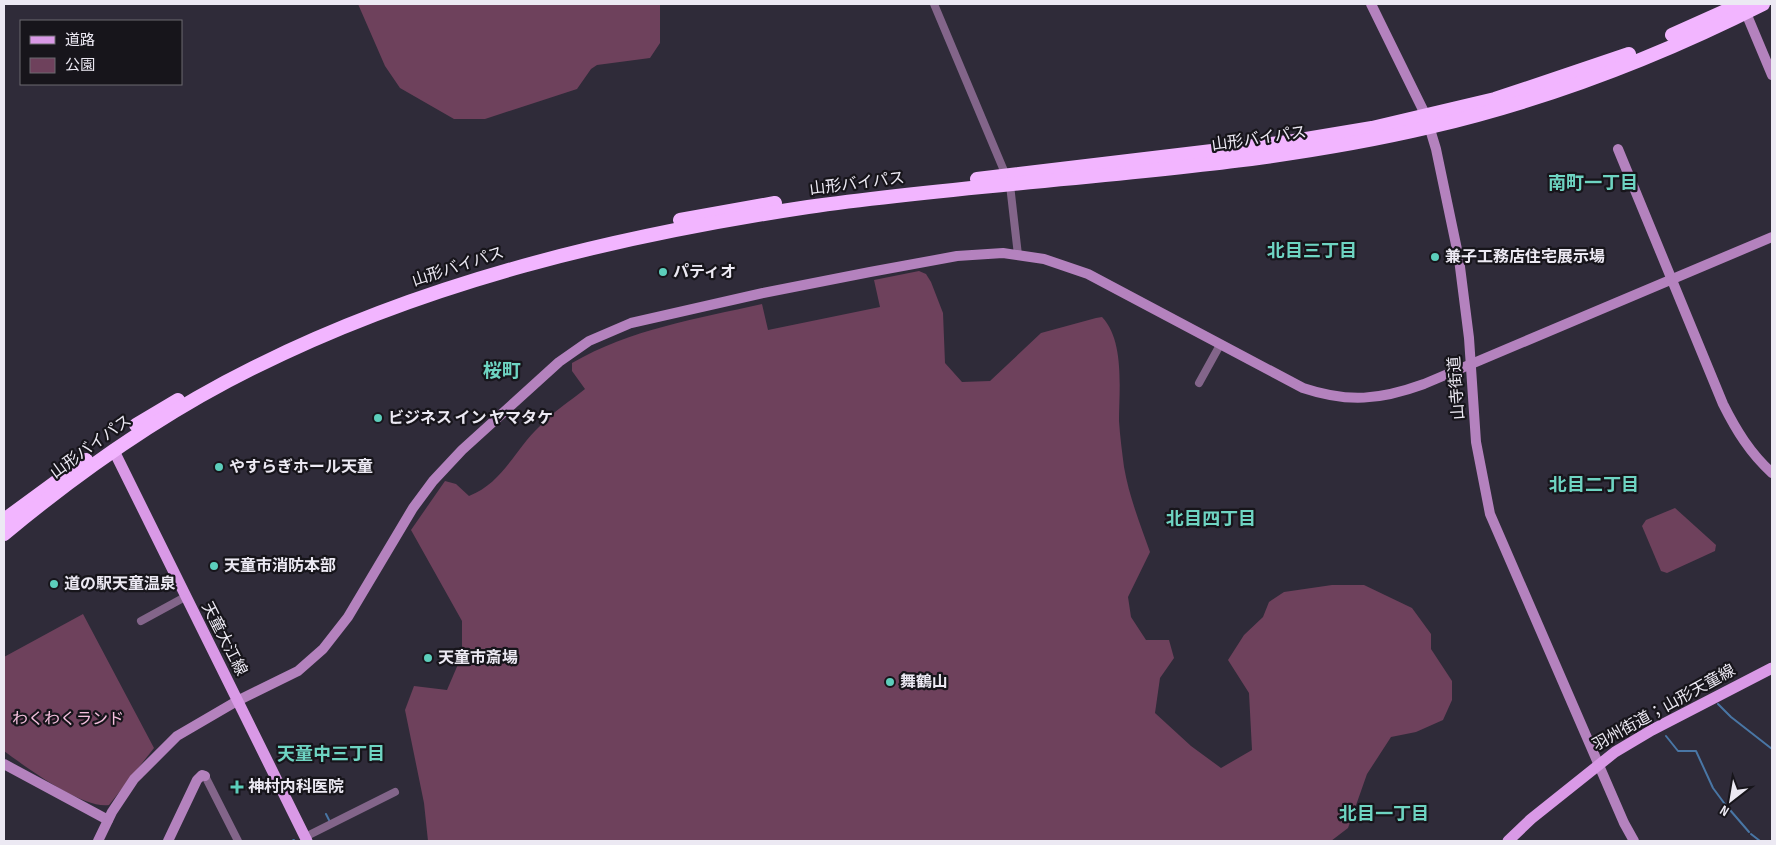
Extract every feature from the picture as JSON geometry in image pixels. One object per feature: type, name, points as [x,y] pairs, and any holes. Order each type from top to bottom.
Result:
[{"type":"highway","name":"山形バイパス","points":[[4,520],[154,412],[298,338],[450,278],[578,243],[716,213],[802,199],[1278,155],[1529,102],[1589,80],[1744,8],[1764,4]]},
{"type":"highway","name":"山形バイパス","points":[[4,534],[151,425],[258,365],[328,333],[386,310],[503,270],[657,233],[763,214],[1008,181]]},
{"type":"main road","name":"天童大江線","points":[[114,451],[306,839]]},
{"type":"main road","name":"羽州街道；山形天童線","points":[[1508,841],[1531,819],[1599,763],[1652,730],[1772,668]]},
{"type":"street","points":[[934,4],[1008,181],[1018,255]]},
{"type":"street","name":"山寺街道","points":[[1371,4],[1428,122],[1459,259],[1476,442],[1490,514],[1634,841]]},
{"type":"street","points":[[1744,8],[1772,75]]},
{"type":"street","points":[[1618,149],[1736,430],[1748,448],[1772,473]]},
{"type":"street","points":[[98,841],[108,820],[134,779],[152,759],[185,732],[237,701],[298,672],[324,649],[348,617],[402,525],[433,481],[462,450],[546,372],[589,341],[631,323],[763,293],[957,256],[986,253],[1018,255],[1056,262],[1088,274],[1285,380],[1322,394],[1340,398],[1389,395],[1772,237]]},
{"type":"street","points":[[1199,383],[1220,344]]},
{"type":"street","points":[[141,621],[185,597]]},
{"type":"street","points":[[4,764],[108,820]]},
{"type":"street","points":[[168,841],[197,780],[202,775],[205,776],[238,841]]},
{"type":"street","points":[[306,839],[395,792]]},
{"type":"green space","points":[[358,4],[660,4],[660,43],[650,58],[597,65],[591,69],[577,89],[485,119],[454,119],[400,88],[385,66]]},
{"type":"green space","points":[[919,271],[926,274],[931,282],[943,313],[945,363],[962,382],[990,381],[1041,333],[1102,317],[1109,327],[1114,339],[1119,367],[1119,421],[1126,478],[1150,552],[1128,597],[1131,617],[1146,640],[1169,640],[1174,658],[1160,678],[1155,713],[1191,746],[1221,768],[1252,750],[1249,693],[1228,660],[1244,635],[1263,617],[1269,602],[1284,592],[1332,585],[1364,585],[1412,608],[1431,634],[1431,649],[1452,681],[1452,700],[1443,720],[1416,732],[1391,737],[1367,774],[1348,828],[1331,841],[428,841],[424,803],[405,710],[414,686],[447,690],[462,655],[462,621],[411,530],[445,481],[456,484],[469,496],[491,483],[545,421],[585,389],[572,371],[572,363],[594,351],[664,326],[762,304],[768,330],[880,307],[874,280]]},
{"type":"green space","points":[[1675,508],[1716,545],[1715,551],[1667,573],[1661,571],[1642,526],[1646,520]]},
{"type":"green space","name":"わくわくランド","points":[[83,614],[154,748],[109,805],[84,801],[70,794],[4,751],[4,657]]},
{"type":"waterway","points":[[1718,704],[1731,717],[1772,749]]},
{"type":"waterway","points":[[1666,736],[1678,751],[1696,751],[1713,788],[1727,807]]},
{"type":"waterway","points":[[1730,810],[1749,832]]},
{"type":"waterway","points":[[326,814],[330,822]]},
{"type":"waterway","points":[[1751,834],[1760,841]]},
{"type":"place","name":"兼子工務店住宅展示場","points":[[1435,257]]},
{"type":"place","name":"パティオ","points":[[663,272]]},
{"type":"place","name":"ビジネス イン ヤマタケ","points":[[378,418]]},
{"type":"place","name":"やすらぎホール天童","points":[[219,467]]},
{"type":"place","name":"天童市消防本部","points":[[214,566]]},
{"type":"place","name":"道の駅天童温泉","points":[[54,584]]},
{"type":"place","name":"天童市斎場","points":[[428,658]]},
{"type":"place","name":"舞鶴山","points":[[890,682]]},
{"type":"place","name":"神村内科医院","points":[[237,787]]},
{"type":"district","name":"南町一丁目","points":[[1593,183]]},
{"type":"district","name":"北目三丁目","points":[[1312,251]]},
{"type":"district","name":"桜町","points":[[502,371]]},
{"type":"district","name":"北目二丁目","points":[[1594,485]]},
{"type":"district","name":"北目四丁目","points":[[1211,519]]},
{"type":"district","name":"天童中三丁目","points":[[331,754]]},
{"type":"district","name":"北目一丁目","points":[[1384,814]]}]
